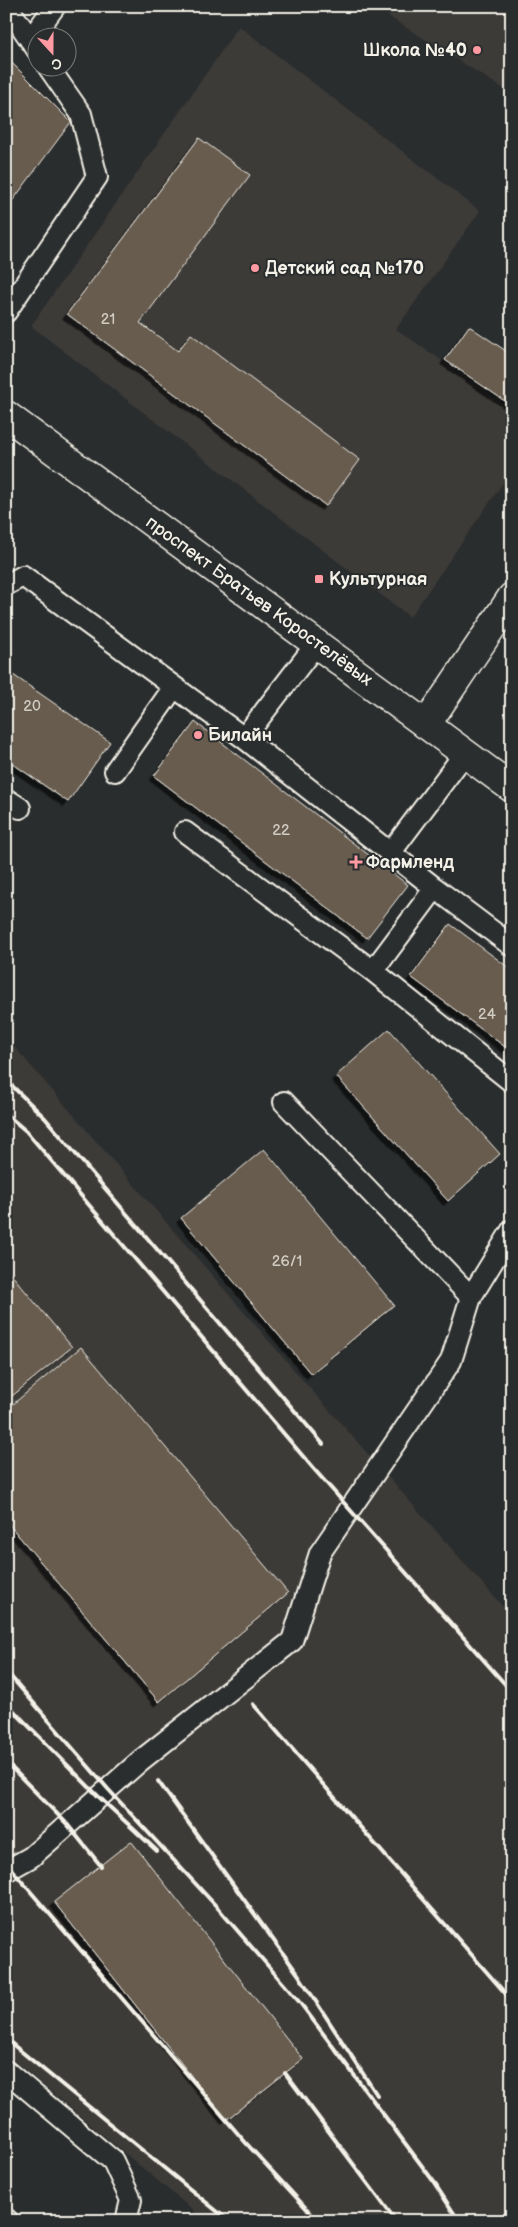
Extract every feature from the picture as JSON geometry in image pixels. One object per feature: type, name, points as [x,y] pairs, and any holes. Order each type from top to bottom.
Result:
[{"type":"main road","name":"проспект Братьев Коростелёвых","points":[[6,415],[512,788]]},
{"type":"main road","points":[[426,725],[512,597]]},
{"type":"lane","points":[[7,6],[28,37]]},
{"type":"lane","points":[[43,28],[55,6]]},
{"type":"lane","points":[[6,312],[98,177],[81,114],[56,78]]},
{"type":"lane","points":[[6,585],[23,576],[244,738],[512,946]]},
{"type":"lane","points":[[244,738],[317,643]]},
{"type":"lane","points":[[115,771],[174,687]]},
{"type":"lane","points":[[391,852],[464,753]]},
{"type":"lane","points":[[185,832],[373,971],[512,1082]]},
{"type":"lane","points":[[373,971],[435,888]]},
{"type":"lane","points":[[284,1102],[471,1297]]},
{"type":"lane","points":[[6,1871],[31,1857],[140,1761],[292,1641],[320,1554],[451,1361],[471,1297],[512,1230]]},
{"type":"lane","points":[[6,2071],[113,2161],[131,2200],[126,2221]]},
{"type":"shaded area","name":"Школа №40","points":[[372,6],[512,6],[512,94]]},
{"type":"shaded area","name":"Детский сад №170","points":[[239,26],[480,211],[396,329],[512,409],[512,470],[410,617],[31,326]]},
{"type":"shaded area","points":[[6,1037],[307,1385],[512,1617],[512,2221],[206,2221],[6,2054]]},
{"type":"building","points":[[6,57],[71,122],[8,207],[6,206]]},
{"type":"building","points":[[199,138],[250,175],[140,323],[178,351],[191,334],[360,460],[326,506],[67,314]]},
{"type":"building","points":[[469,326],[512,355],[512,406],[445,360]]},
{"type":"building","points":[[6,670],[110,742],[68,802],[6,759]]},
{"type":"building","points":[[195,722],[408,885],[367,938],[154,776]]},
{"type":"building","points":[[450,924],[512,970],[512,1052],[411,977]]},
{"type":"building","points":[[389,1029],[500,1154],[448,1201],[336,1076]]},
{"type":"building","points":[[264,1149],[394,1305],[311,1374],[181,1218]]},
{"type":"building","points":[[6,1268],[72,1347],[6,1401]]},
{"type":"building","points":[[81,1347],[288,1593],[159,1702],[6,1521],[6,1410]]},
{"type":"building","points":[[131,1841],[303,2059],[226,2120],[54,1902]]},
{"type":"railway","points":[[6,1080],[45,1118],[323,1444]]},
{"type":"railway","points":[[6,1114],[26,1131],[313,1468],[512,1692]]},
{"type":"railway","points":[[6,1671],[108,1789],[217,1907],[301,2004],[437,2186]]},
{"type":"railway","points":[[6,1703],[99,1797],[157,1851]]},
{"type":"railway","points":[[253,1704],[512,2001]]},
{"type":"railway","points":[[6,1762],[67,1824],[101,1866]]},
{"type":"railway","points":[[158,1781],[298,1974],[377,2095]]},
{"type":"railway","points":[[6,1863],[246,2143],[318,2221]]},
{"type":"railway","points":[[6,2039],[229,2221]]},
{"type":"railway","points":[[285,2073],[396,2221]]},
{"type":"railway","points":[[433,2181],[459,2221]]},
{"type":"place","name":"Школа №40","points":[[477,50]]},
{"type":"place","name":"Детский сад №170","points":[[255,268]]},
{"type":"place","name":"Культурная","points":[[319,579]]},
{"type":"place","name":"Билайн","points":[[198,735]]},
{"type":"place","name":"Фармленд","points":[[356,862]]}]
